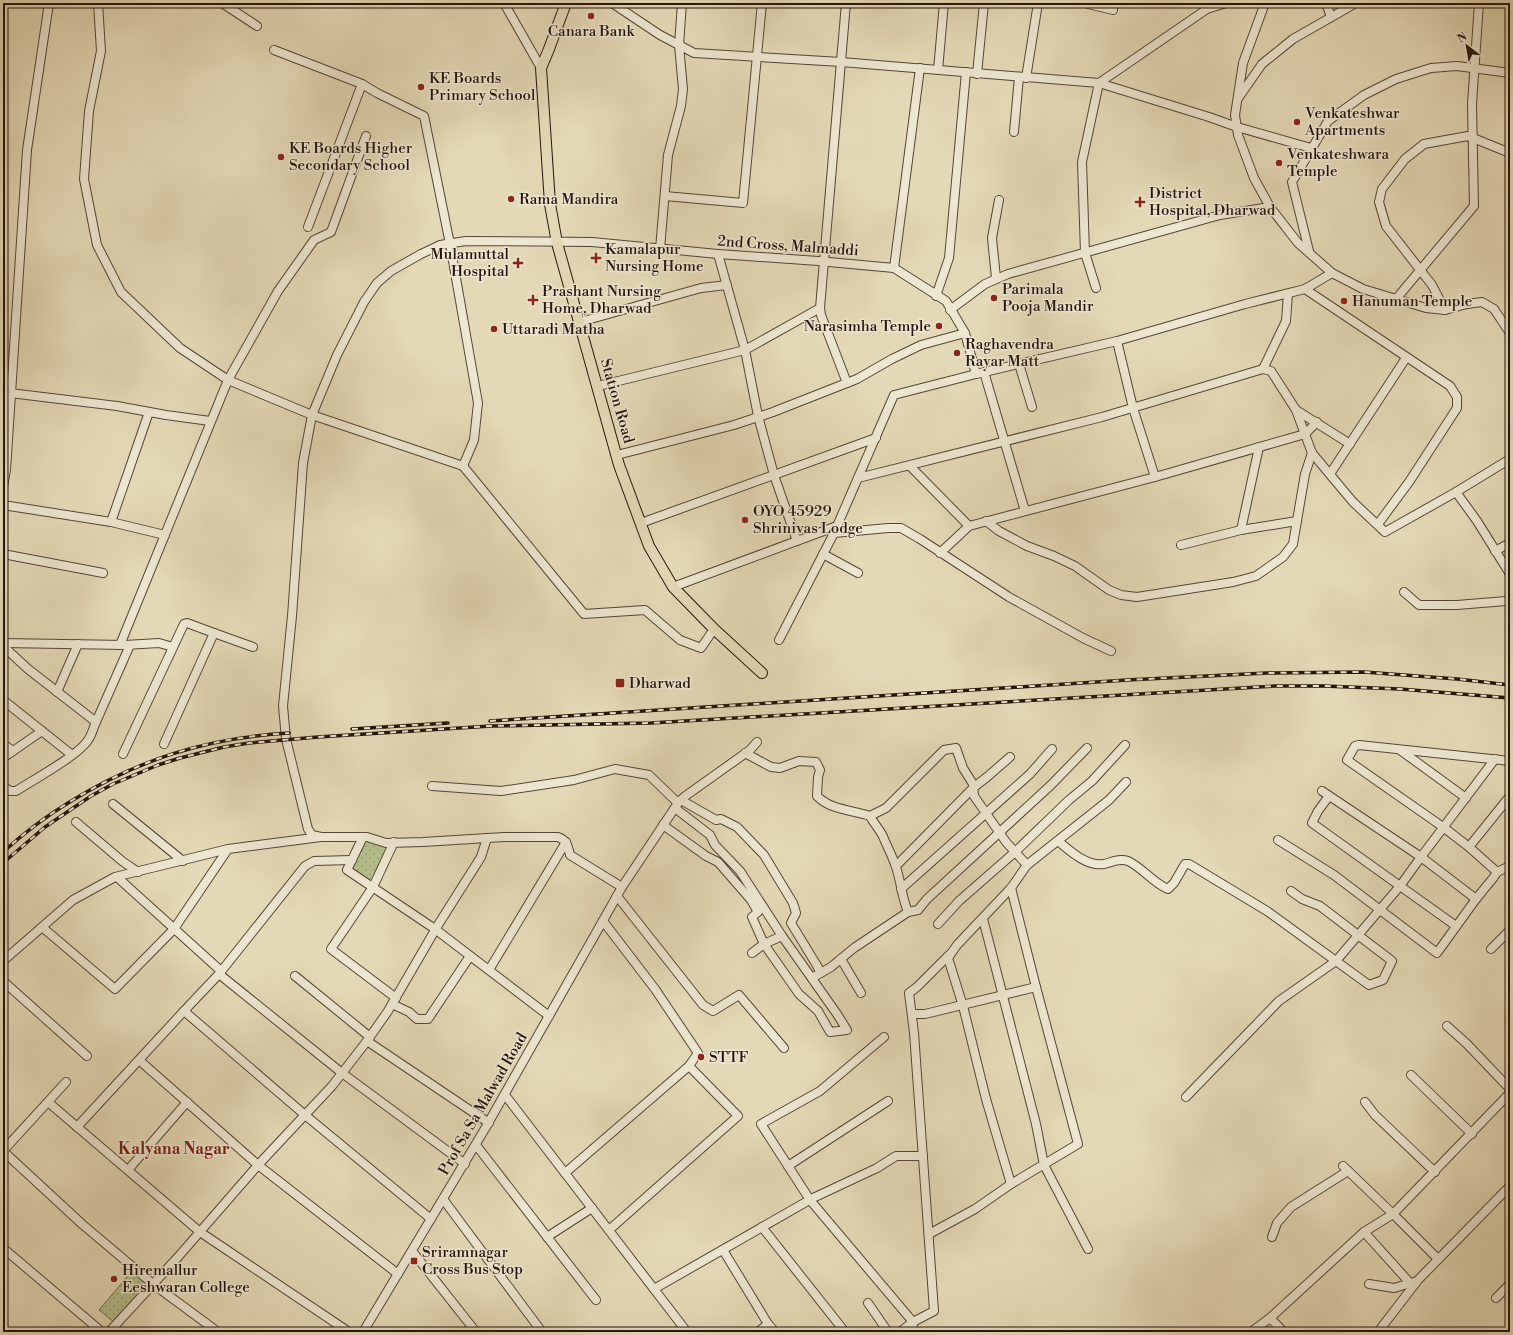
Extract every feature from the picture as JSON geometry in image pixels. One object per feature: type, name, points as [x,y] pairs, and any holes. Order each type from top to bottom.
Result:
[{"type":"main road","points":[[541,68],[550,49],[566,3]]},
{"type":"main road","name":"Station Road","points":[[541,68],[550,204],[557,243],[617,455],[640,523],[649,546],[673,587],[714,629],[762,673]]},
{"type":"street","points":[[3,487],[28,150],[48,3]]},
{"type":"street","points":[[98,3],[101,51],[88,111],[84,179],[97,245],[121,292],[180,348],[228,380],[312,415],[463,466],[584,614],[645,610],[680,640],[701,648],[714,629]]},
{"type":"street","points":[[222,3],[232,5],[257,26]]},
{"type":"street","points":[[504,3],[541,68]]},
{"type":"street","points":[[612,3],[660,35],[694,53],[920,68],[1099,84],[1209,117],[1237,127],[1311,148]]},
{"type":"street","points":[[660,249],[668,155],[681,106],[683,89],[679,45],[682,3]]},
{"type":"street","points":[[665,196],[743,203],[762,3]]},
{"type":"street","points":[[846,3],[820,308],[821,315],[846,383]]},
{"type":"street","points":[[938,70],[944,3]]},
{"type":"street","points":[[977,74],[984,3]]},
{"type":"street","points":[[1014,132],[1022,77],[1038,3]]},
{"type":"street","points":[[1084,3],[1113,10],[1114,3]]},
{"type":"street","points":[[1096,288],[1085,252],[1082,162],[1099,84],[1207,9],[1226,3]]},
{"type":"street","points":[[1265,3],[1243,63],[1235,115],[1238,135],[1254,178],[1270,207],[1298,243],[1309,251],[1332,273],[1363,289],[1426,308],[1445,310],[1467,304],[1482,302],[1494,309],[1510,333]]},
{"type":"street","points":[[1326,3],[1331,17]]},
{"type":"street","points":[[1238,99],[1262,64],[1293,39],[1356,3]]},
{"type":"street","points":[[1396,299],[1474,206],[1472,104],[1479,3]]},
{"type":"street","points":[[274,50],[362,84],[424,116],[450,244],[478,403],[474,440],[463,466]]},
{"type":"street","points":[[1309,251],[1292,182],[1328,121],[1364,95],[1396,79],[1431,68],[1457,66],[1510,73]]},
{"type":"street","points":[[894,268],[920,68]]},
{"type":"street","points":[[936,296],[949,258],[966,72]]},
{"type":"street","points":[[308,227],[362,84]]},
{"type":"street","points":[[120,645],[228,380],[278,291],[314,240],[331,232],[366,136]]},
{"type":"street","points":[[1445,310],[1432,285],[1386,226],[1379,202],[1382,189],[1405,160],[1424,144],[1468,136],[1510,153]]},
{"type":"street","points":[[996,278],[992,238],[999,200]]},
{"type":"street","points":[[950,310],[985,284],[996,278],[1220,215],[1270,207]]},
{"type":"street","name":"2nd Cross, Malmaddi","points":[[321,838],[312,835],[308,829],[286,739],[283,706],[292,616],[303,463],[312,415],[337,355],[364,302],[378,283],[391,271],[440,245],[466,241],[557,243],[592,242],[894,268],[946,301],[965,333],[1005,442],[1025,511]]},
{"type":"street","points":[[718,254],[745,350],[758,416],[774,474],[797,541]]},
{"type":"street","points":[[779,640],[835,530],[894,395],[1117,341],[1238,306],[1305,290],[1332,273]]},
{"type":"street","points":[[580,322],[701,288],[727,285]]},
{"type":"street","points":[[1305,290],[1450,386],[1457,397],[1457,408],[1409,482],[1378,524]]},
{"type":"street","points":[[1263,368],[1286,321],[1288,294]]},
{"type":"street","points":[[598,386],[745,350],[820,308]]},
{"type":"street","points":[[617,455],[687,438],[773,412],[858,379],[892,359],[921,345],[965,333]]},
{"type":"street","points":[[1117,341],[1133,408],[1155,477]]},
{"type":"street","points":[[1330,474],[1406,358]]},
{"type":"street","points":[[1019,364],[1032,408]]},
{"type":"street","points":[[858,478],[1005,442],[1133,408],[1263,368],[1271,371],[1296,410],[1312,453],[1353,502],[1385,532],[1456,492],[1510,459]]},
{"type":"street","points":[[10,393],[117,406],[210,421]]},
{"type":"street","points":[[1296,410],[1350,444]]},
{"type":"street","points":[[111,522],[149,412]]},
{"type":"street","points":[[940,552],[969,526],[1155,477],[1305,434],[1317,422]]},
{"type":"street","points":[[640,523],[876,438]]},
{"type":"street","points":[[1241,530],[1259,447]]},
{"type":"street","points":[[986,521],[999,531],[1027,546],[1075,566],[1109,590],[1121,595],[1137,597],[1233,582],[1256,576],[1283,558],[1292,544],[1304,474],[1312,453]]},
{"type":"street","points":[[910,466],[969,526]]},
{"type":"street","points":[[1456,492],[1477,521],[1510,574]]},
{"type":"street","points":[[3,505],[111,522],[165,534]]},
{"type":"street","points":[[1180,545],[1241,530],[1297,521]]},
{"type":"street","points":[[673,587],[797,541],[835,530],[901,528],[1009,597],[1083,638],[1111,651]]},
{"type":"street","points":[[1495,551],[1510,543]]},
{"type":"street","points":[[3,554],[103,573]]},
{"type":"street","points":[[823,554],[858,573]]},
{"type":"street","points":[[1404,592],[1419,605],[1458,605],[1506,601],[1510,599]]},
{"type":"street","points":[[123,754],[185,623],[253,647]]},
{"type":"street","points":[[164,744],[214,633]]},
{"type":"street","points":[[3,643],[130,645],[159,643],[173,647]]},
{"type":"street","points":[[57,692],[78,644]]},
{"type":"street","points":[[3,786],[10,791],[16,791],[83,747],[89,740],[130,645]]},
{"type":"street","points":[[3,646],[57,692],[96,722]]},
{"type":"street","points":[[3,700],[72,755]]},
{"type":"street","points":[[3,758],[42,731]]},
{"type":"street","name":"Prof Sa Sa Malwad Road","points":[[363,1332],[489,1123],[622,887],[663,825],[678,804],[750,750],[757,742]]},
{"type":"street","points":[[3,744],[13,752]]},
{"type":"street","points":[[938,924],[959,901],[1016,852],[1069,800],[1092,781],[1125,746]]},
{"type":"street","points":[[1496,872],[1469,847],[1347,760],[1355,746],[1372,746],[1510,761]]},
{"type":"street","points":[[745,753],[772,767],[780,768],[799,761],[816,762],[820,770],[817,796],[822,802],[870,816],[886,808],[944,750],[956,748],[963,768],[973,784],[974,796],[1000,833],[1027,865]]},
{"type":"street","points":[[812,978],[821,974],[854,948],[908,912],[918,910],[927,899],[1051,785],[1087,748]]},
{"type":"street","points":[[902,889],[1030,774],[1052,749]]},
{"type":"street","points":[[1399,749],[1466,798]]},
{"type":"street","points":[[896,866],[974,787],[1010,757]]},
{"type":"street","points":[[1186,1097],[1279,1001],[1336,961],[1400,886],[1442,827],[1495,759]]},
{"type":"street","points":[[432,786],[501,791],[574,780],[615,769],[648,776],[710,835],[715,846],[740,870],[782,936],[838,1014],[847,1030],[830,1032],[818,1011],[799,994],[764,944],[752,917],[758,912],[751,900],[730,875],[718,862],[706,856],[663,825]]},
{"type":"street","points":[[948,958],[957,945],[983,919],[1010,888],[1027,865],[1109,800],[1126,782]]},
{"type":"street","points":[[1322,791],[1421,857],[1476,899]]},
{"type":"street","points":[[1329,796],[1318,810],[1312,823],[1456,926]]},
{"type":"street","points":[[1469,847],[1510,796]]},
{"type":"street","points":[[113,804],[183,861]]},
{"type":"street","points":[[678,804],[716,820],[721,819],[737,827],[764,855],[793,903],[796,913],[791,923],[821,974]]},
{"type":"street","points":[[870,816],[874,825],[884,838],[896,866],[902,889],[903,902],[908,912]]},
{"type":"street","points":[[76,822],[122,861],[138,872]]},
{"type":"street","points":[[3,961],[73,900],[117,877],[228,849],[321,838],[368,837],[386,842],[423,842],[487,838],[541,838],[552,836],[563,838],[568,844],[570,855],[622,887]]},
{"type":"street","points":[[363,837],[347,870],[435,929],[549,1016]]},
{"type":"street","points":[[109,1332],[154,1284],[258,1164],[305,1115],[342,1073],[394,1001],[435,929],[480,856],[487,838]]},
{"type":"street","points":[[1278,840],[1334,875],[1437,953],[1494,877],[1496,872],[1510,866]]},
{"type":"street","points":[[1058,841],[1072,852],[1092,864],[1103,864],[1116,860],[1127,861],[1158,885],[1168,889],[1174,883],[1185,864],[1189,864],[1267,911],[1369,985],[1383,980],[1392,961],[1320,906],[1302,899],[1291,891]]},
{"type":"street","points":[[394,842],[373,887],[331,949],[417,1019],[428,1019],[470,956]]},
{"type":"street","points":[[489,970],[566,842]]},
{"type":"street","points":[[42,927],[115,989],[174,929],[228,849]]},
{"type":"street","points":[[77,1126],[220,973],[305,866],[314,861],[352,860]]},
{"type":"street","points":[[117,877],[220,973],[342,1073],[465,1164]]},
{"type":"street","points":[[929,1234],[976,1209],[1012,1184],[1078,1144],[1010,888]]},
{"type":"street","points":[[617,896],[704,1005],[713,1011],[739,995],[784,1048]]},
{"type":"street","points":[[983,919],[1036,1124],[1044,1165],[1088,1249]]},
{"type":"street","points":[[565,1173],[689,1066],[698,1053],[655,989],[603,921]]},
{"type":"street","points":[[1491,949],[1510,930]]},
{"type":"street","points":[[752,953],[764,944],[782,936]]},
{"type":"street","points":[[900,1332],[912,1322],[934,1311],[914,1033],[909,993],[949,955],[948,958],[963,1006],[986,1099],[1012,1184]]},
{"type":"street","points":[[841,959],[861,993]]},
{"type":"street","points":[[295,976],[368,1039],[489,1123]]},
{"type":"street","points":[[3,981],[87,1056]]},
{"type":"street","points":[[912,1014],[925,1014],[963,1006],[1036,987]]},
{"type":"street","points":[[184,1011],[305,1115],[431,1219]]},
{"type":"street","points":[[1447,1026],[1467,1044],[1510,1089]]},
{"type":"street","points":[[884,1037],[820,1091],[761,1124],[810,1200],[912,1322],[912,1332]]},
{"type":"street","points":[[139,1060],[258,1164],[398,1274]]},
{"type":"street","points":[[609,1230],[738,1116],[689,1066]]},
{"type":"street","points":[[1411,1075],[1472,1134]]},
{"type":"street","points":[[66,1082],[3,1151],[82,1224],[154,1284],[218,1332]]},
{"type":"street","points":[[1251,1332],[1270,1318],[1364,1232],[1393,1214],[1510,1093]]},
{"type":"street","points":[[505,1095],[687,1332]]},
{"type":"street","points":[[788,1166],[888,1100]]},
{"type":"street","points":[[48,1102],[200,1232],[349,1332]]},
{"type":"street","points":[[128,1170],[187,1102]]},
{"type":"street","points":[[1365,1102],[1375,1115],[1435,1172]]},
{"type":"street","points":[[476,1145],[596,1300]]},
{"type":"street","points":[[654,1289],[810,1200],[877,1168],[896,1156],[923,1156]]},
{"type":"street","points":[[1272,1237],[1277,1223],[1291,1207],[1345,1169],[1438,1259]]},
{"type":"street","points":[[1378,1332],[1414,1281],[1438,1259],[1510,1186]]},
{"type":"street","points":[[443,1199],[542,1332]]},
{"type":"street","points":[[547,1237],[592,1208]]},
{"type":"street","points":[[762,1227],[845,1332]]},
{"type":"street","points":[[1364,1232],[1414,1281]]},
{"type":"street","points":[[3,1248],[102,1332]]},
{"type":"street","points":[[412,1250],[476,1332]]},
{"type":"street","points":[[723,1250],[768,1324],[775,1332]]},
{"type":"street","points":[[1369,1284],[1394,1288],[1414,1281]]},
{"type":"street","points":[[1496,1298],[1510,1284]]},
{"type":"street","points":[[868,1303],[888,1332]]},
{"type":"street","points":[[1270,1318],[1284,1332]]},
{"type":"street","points":[[758,1332],[768,1324]]},
{"type":"green space","points":[[363,837],[394,842],[373,887],[347,870]]},
{"type":"green space","points":[[133,1270],[149,1283],[115,1323],[99,1310]]},
{"type":"railway","points":[[490,721],[1127,680],[1267,673],[1364,672],[1457,679],[1510,685]]},
{"type":"railway","points":[[3,863],[45,827],[91,796],[113,784],[158,765],[180,758],[224,747],[249,743],[491,726],[651,723],[1275,686],[1400,689],[1510,698]]},
{"type":"railway","points":[[352,729],[448,723]]},
{"type":"railway","points":[[3,852],[34,826],[68,803],[121,774],[147,763],[174,753],[229,740],[289,733]]},
{"type":"place","name":"Canara Bank","points":[[591,16]]},
{"type":"place","name":"KE Boards Primary School","points":[[421,87]]},
{"type":"place","name":"Venkateshwar Apartments","points":[[1297,122]]},
{"type":"place","name":"KE Boards Higher Secondary School","points":[[281,157]]},
{"type":"place","name":"Venkateshwara Temple","points":[[1279,163]]},
{"type":"place","name":"Rama Mandira","points":[[511,199]]},
{"type":"place","name":"District Hospital, Dharwad","points":[[1140,202]]},
{"type":"place","name":"Kamalapur Nursing Home","points":[[596,258]]},
{"type":"place","name":"Mulamuttal Hospital","points":[[518,263]]},
{"type":"place","name":"Parimala Pooja Mandir","points":[[994,298]]},
{"type":"place","name":"Prashant Nursing Home, Dharwad","points":[[533,300]]},
{"type":"place","name":"Hanuman Temple","points":[[1344,301]]},
{"type":"place","name":"Narasimha Temple","points":[[939,326]]},
{"type":"place","name":"Uttaradi Matha","points":[[494,329]]},
{"type":"place","name":"Raghavendra Rayar Matt","points":[[957,353]]},
{"type":"place","name":"OYO 45929 Shrinivas Lodge","points":[[745,520]]},
{"type":"place","name":"Dharwad","points":[[620,683]]},
{"type":"place","name":"STTF","points":[[701,1057]]},
{"type":"place","name":"Sriramnagar Cross Bus Stop","points":[[414,1261]]},
{"type":"place","name":"Hiremallur Eeshwaran College","points":[[114,1279]]},
{"type":"district","name":"Kalyana Nagar","points":[[174,1149]]}]
